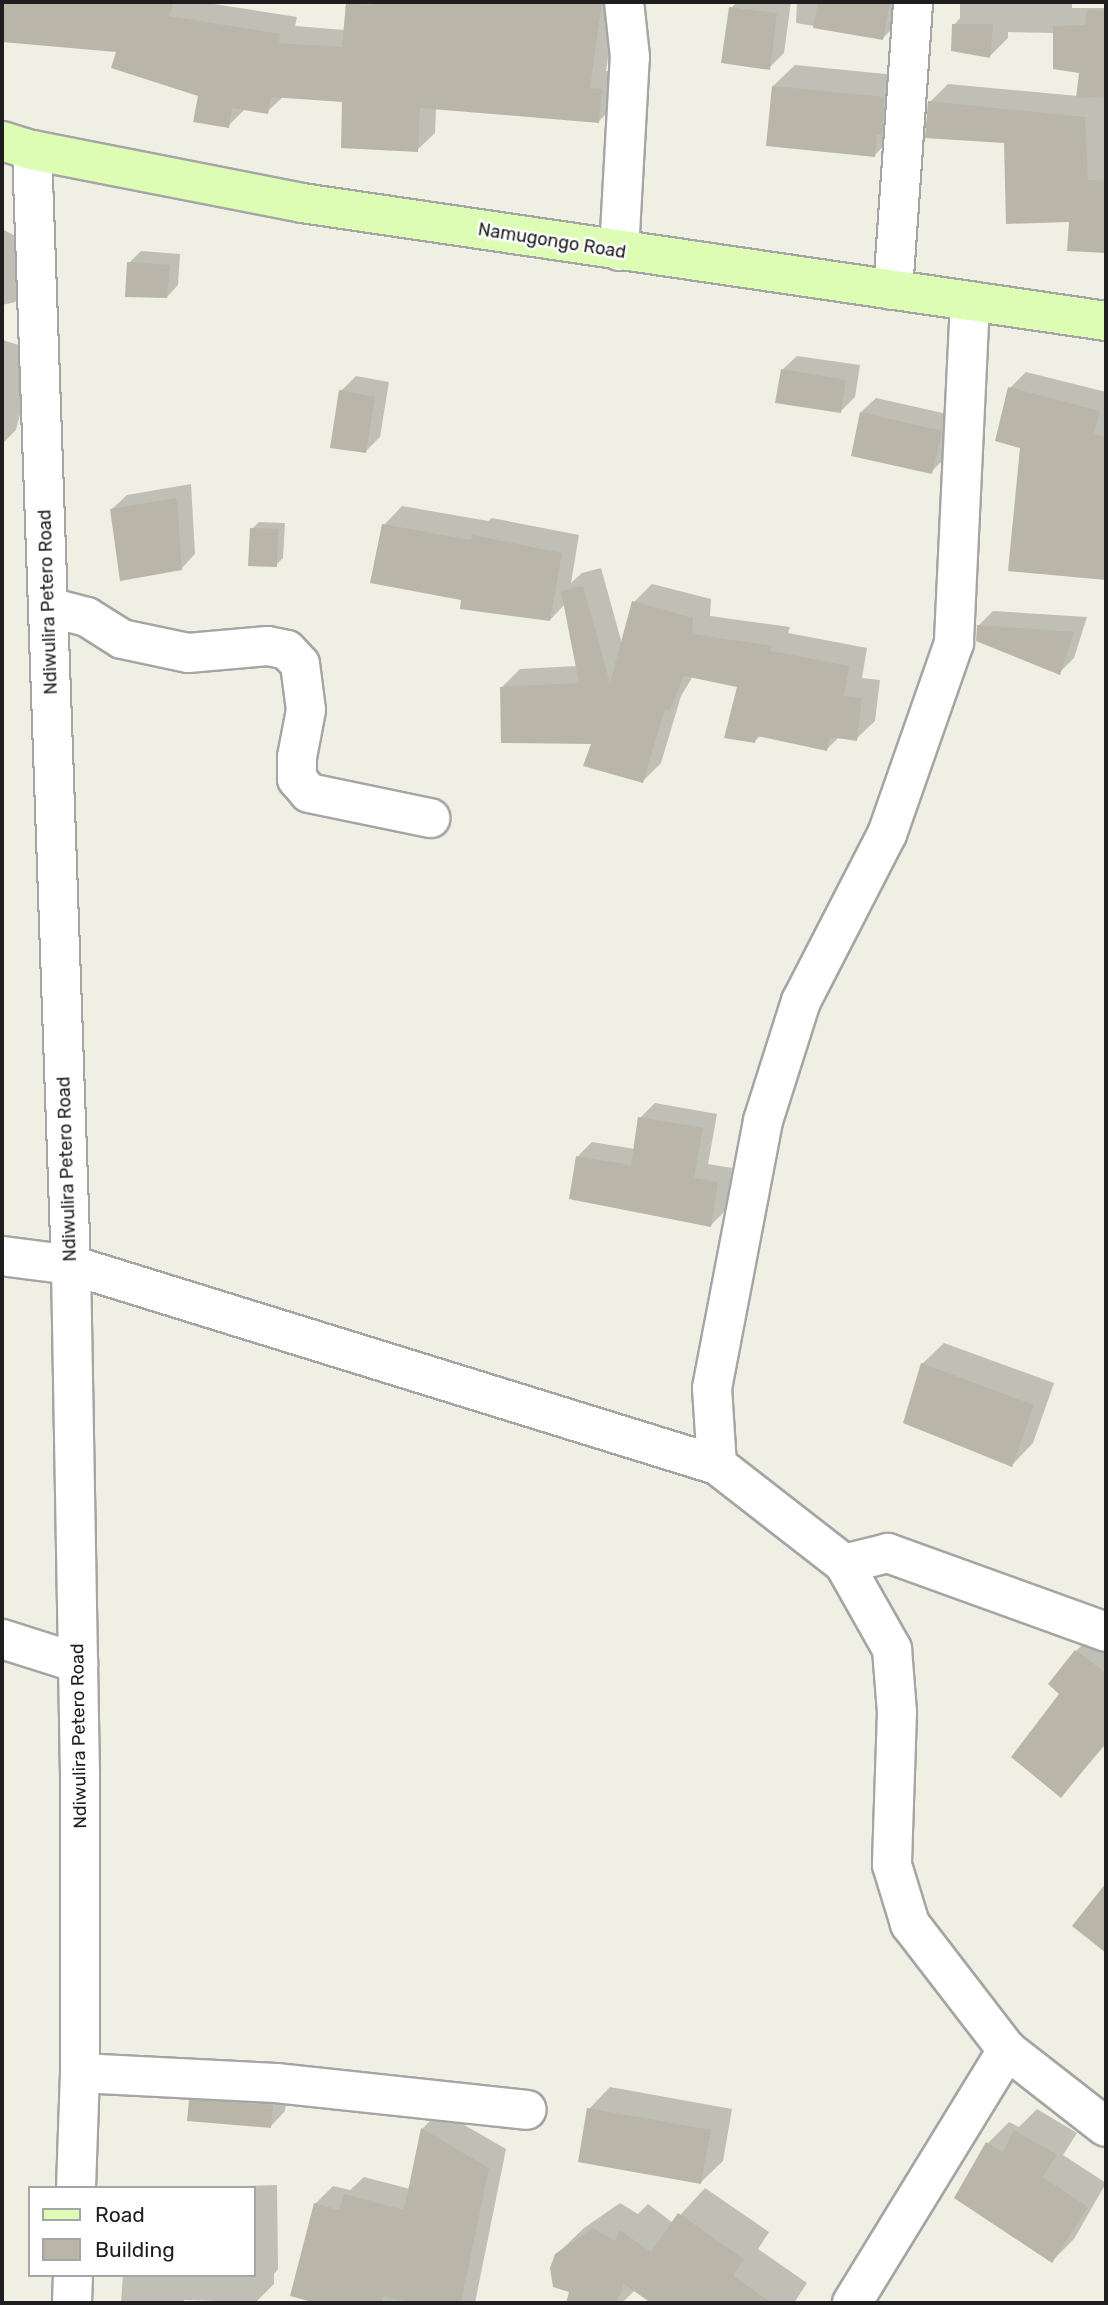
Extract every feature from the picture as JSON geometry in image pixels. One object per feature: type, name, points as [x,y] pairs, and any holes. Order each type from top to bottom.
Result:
[{"type":"main road","name":"Namugongo Road","points":[[17,146],[302,203],[1106,321]]},
{"type":"street","points":[[619,251],[630,57],[624,2]]},
{"type":"street","points":[[893,290],[914,2]]},
{"type":"street","name":"Ndiwulira Petero Road","points":[[17,146],[48,607],[71,1265],[78,1662],[80,2073],[76,2186]]},
{"type":"street","points":[[717,1465],[712,1388],[763,1121],[801,1001],[887,834],[954,643],[970,301]]},
{"type":"street","points":[[48,607],[88,617],[122,639],[188,653],[268,646],[287,650],[300,664],[306,710],[297,757],[297,779],[309,793],[430,818]]},
{"type":"street","points":[[2,1256],[71,1265],[717,1465],[844,1564],[892,1650],[897,1712],[892,1864],[910,1924],[1007,2050],[1106,2127]]},
{"type":"street","points":[[844,1564],[888,1553],[1106,1632]]},
{"type":"street","points":[[2,1639],[78,1662]]},
{"type":"street","points":[[852,2303],[1007,2050]]},
{"type":"street","points":[[80,2073],[276,2082],[527,2110]]},
{"type":"street","points":[[72,2303],[73,2277]]},
{"type":"building","points":[[2,2],[174,2],[169,16],[280,34],[279,43],[342,47],[346,3],[602,2],[590,88],[602,89],[599,123],[420,108],[418,152],[341,148],[342,102],[271,97],[268,114],[232,108],[229,128],[193,122],[198,96],[111,68],[116,52],[2,42]]},
{"type":"building","points":[[818,2],[890,2],[883,40],[813,28]]},
{"type":"building","points":[[729,7],[777,13],[770,70],[721,63]]},
{"type":"building","points":[[1087,10],[1106,11],[1106,97],[1076,98],[1079,73],[1053,69],[1053,26],[1085,25]]},
{"type":"building","points":[[952,24],[993,24],[990,58],[951,51]]},
{"type":"building","points":[[772,86],[884,97],[882,135],[877,135],[875,157],[766,146]]},
{"type":"building","points":[[928,101],[1085,117],[1088,180],[1106,181],[1106,253],[1067,251],[1069,222],[1006,224],[1004,143],[925,138]]},
{"type":"building","points":[[127,262],[170,265],[167,298],[125,297]]},
{"type":"building","points":[[781,369],[846,380],[841,413],[775,403]]},
{"type":"building","points":[[1008,387],[1100,411],[1094,434],[1106,437],[1106,580],[1008,571],[1020,448],[995,441]]},
{"type":"building","points":[[339,390],[375,397],[366,453],[330,448]]},
{"type":"building","points":[[860,412],[942,431],[932,474],[851,456]]},
{"type":"building","points":[[177,498],[182,570],[120,581],[110,509]]},
{"type":"building","points":[[382,524],[471,540],[472,535],[562,553],[550,621],[460,609],[461,600],[370,583]]},
{"type":"building","points":[[250,528],[278,529],[277,567],[248,566]]},
{"type":"building","points":[[583,586],[610,683],[632,601],[693,618],[692,634],[772,646],[771,651],[849,666],[844,696],[862,698],[857,741],[830,737],[827,751],[757,736],[755,743],[724,738],[737,687],[684,676],[670,710],[665,709],[643,783],[583,766],[591,744],[501,743],[500,687],[579,683],[561,591]]},
{"type":"building","points":[[977,625],[1074,632],[1060,675],[976,641]]},
{"type":"building","points":[[638,1117],[703,1128],[694,1178],[718,1182],[711,1227],[569,1199],[576,1156],[631,1165]]},
{"type":"building","points":[[921,1363],[1034,1405],[1012,1467],[903,1423]]},
{"type":"building","points":[[1075,1650],[1106,1673],[1106,1742],[1061,1798],[1011,1757],[1059,1694],[1048,1684]]},
{"type":"building","points":[[1106,1883],[1106,1953],[1072,1926]]},
{"type":"building","points":[[189,2100],[273,2105],[271,2128],[187,2121]]},
{"type":"building","points":[[587,2108],[711,2130],[701,2184],[578,2162]]},
{"type":"building","points":[[421,2128],[489,2168],[461,2303],[417,2303],[383,2297],[382,2303],[316,2303],[290,2296],[314,2203],[339,2210],[344,2194],[404,2210]]},
{"type":"building","points":[[1014,2130],[1057,2155],[1043,2177],[1088,2207],[1052,2263],[954,2198],[986,2142],[1003,2152]]},
{"type":"building","points":[[678,2213],[744,2259],[733,2276],[772,2303],[651,2303],[624,2284],[616,2303],[566,2303],[569,2292],[553,2287],[550,2268],[555,2254],[593,2228],[615,2241],[620,2230],[651,2252]]}]
